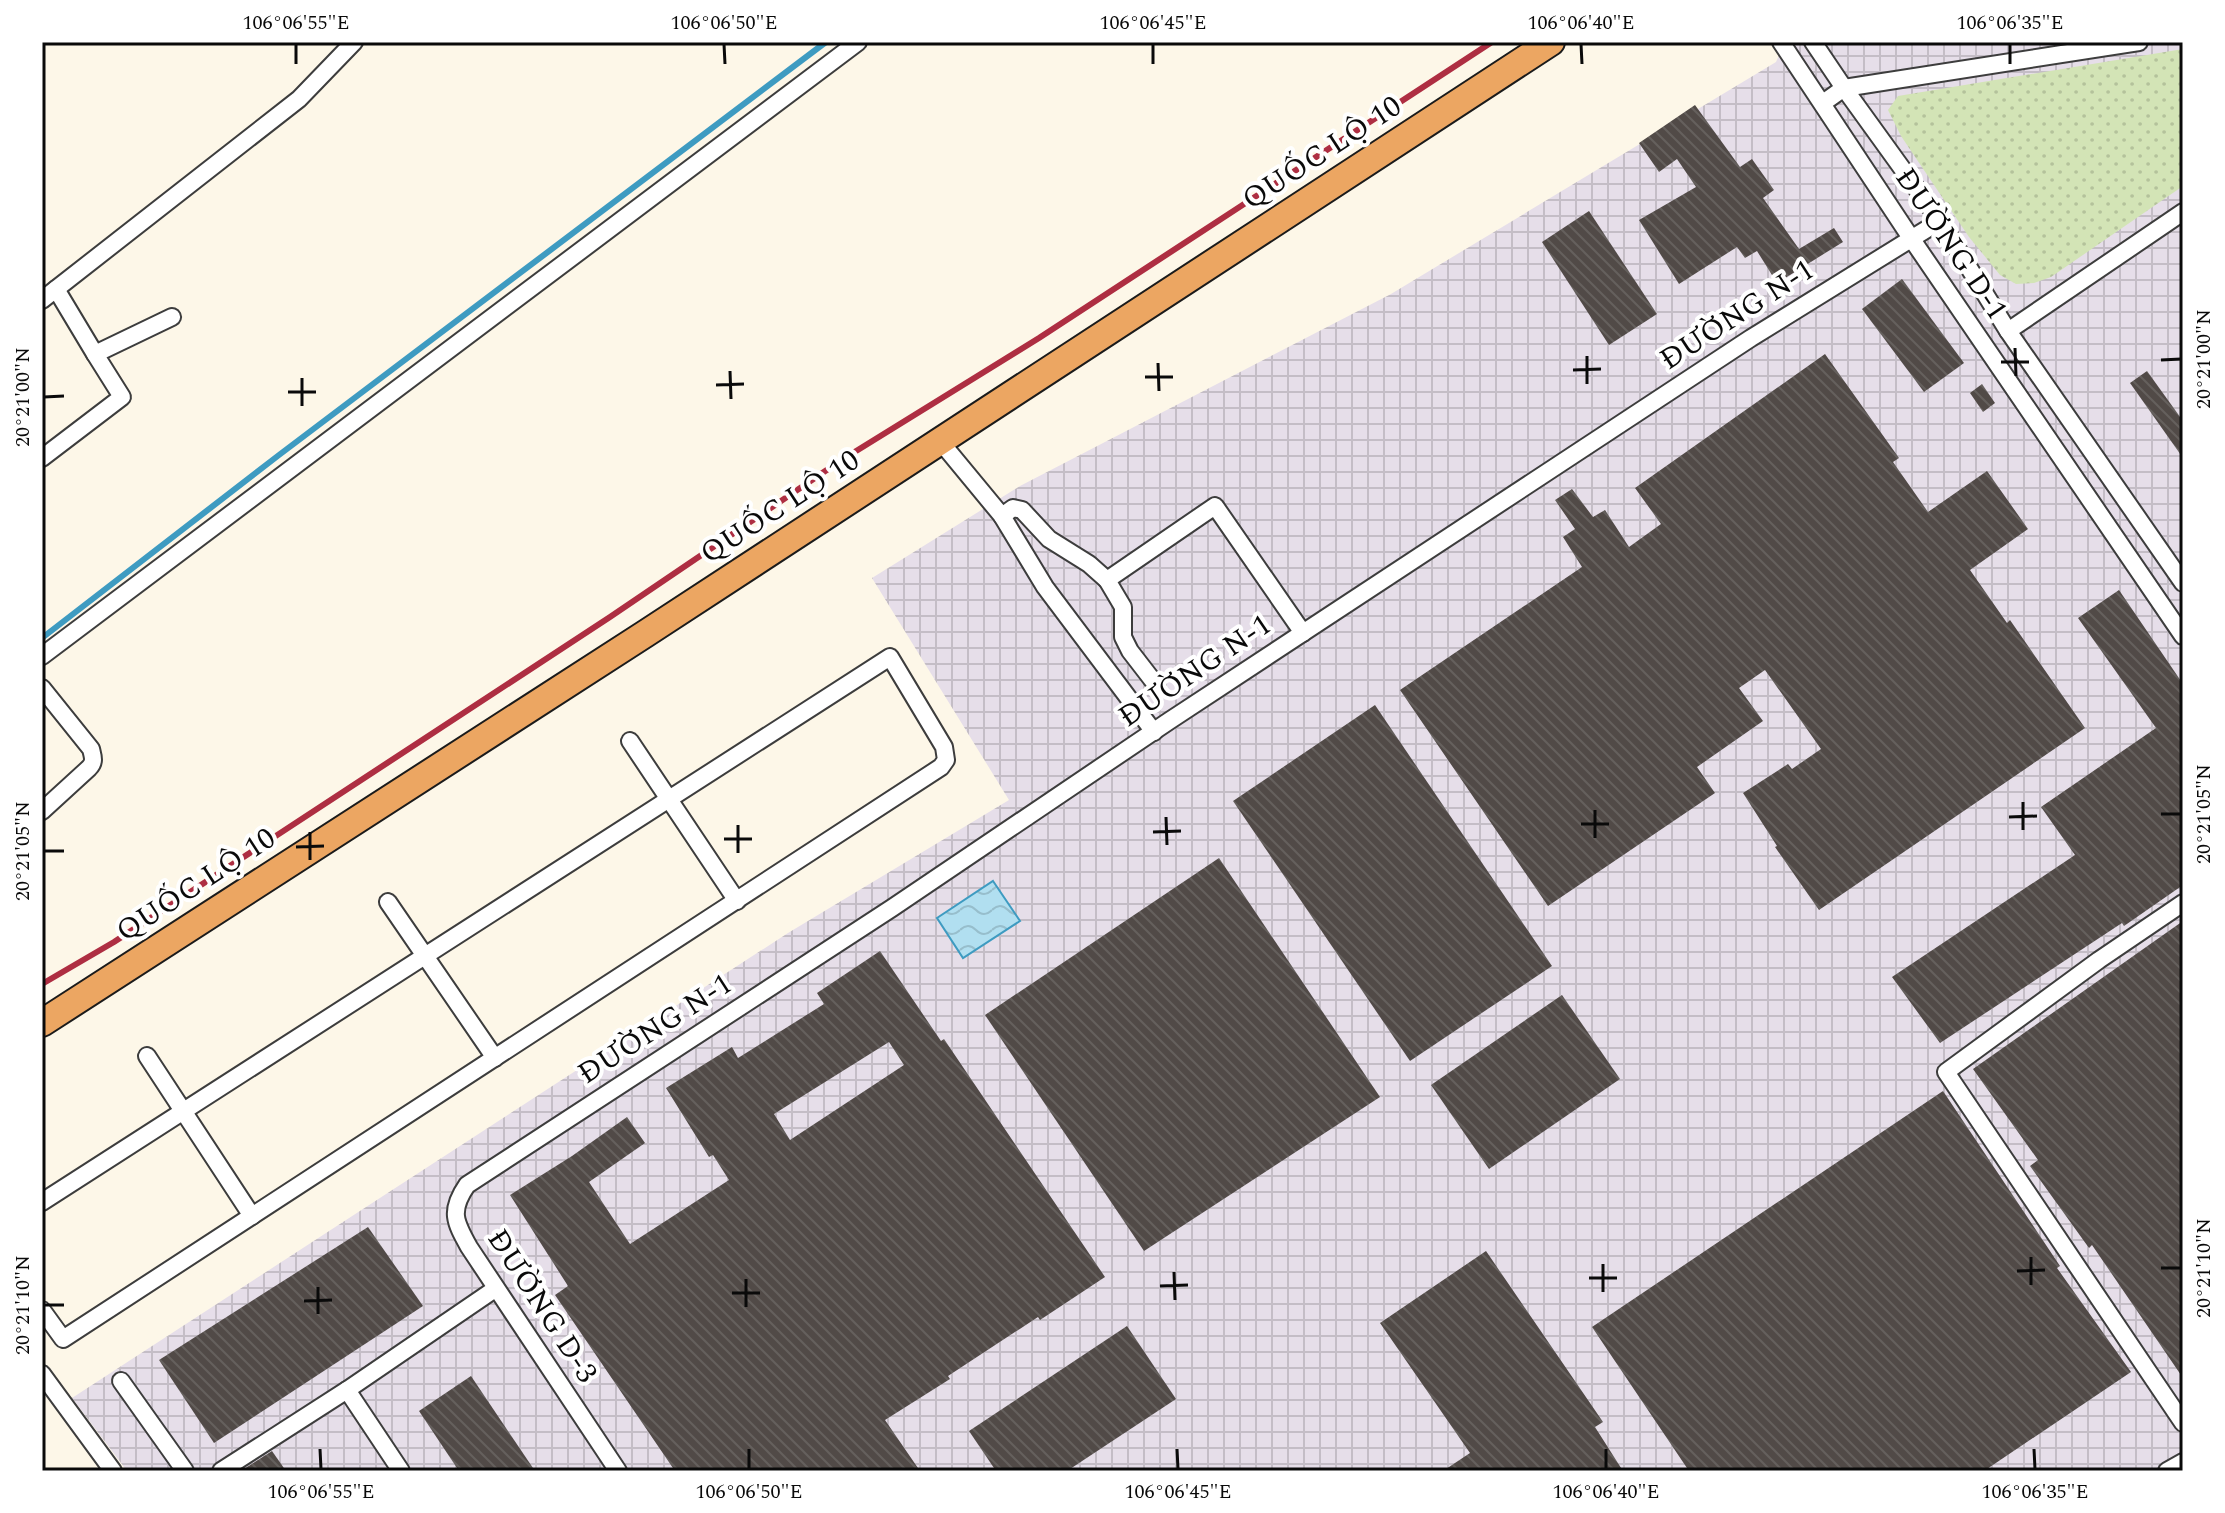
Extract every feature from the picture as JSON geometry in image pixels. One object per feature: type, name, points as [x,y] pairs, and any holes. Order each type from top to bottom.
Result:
[{"type":"highway","name":"QUỐC LỘ 10","points":[[42,1023],[645,634],[1551,42]]},
{"type":"street","points":[[42,300],[299,99],[354,42]]},
{"type":"street","points":[[42,656],[858,42]]},
{"type":"street","name":"ĐƯỜNG D-1","points":[[1781,42],[2183,636]]},
{"type":"street","name":"ĐƯỜNG D-1","points":[[1813,42],[1940,221],[2008,331],[2183,583]]},
{"type":"street","points":[[1823,103],[1844,88],[2139,42]]},
{"type":"street","points":[[2008,331],[2183,212]]},
{"type":"street","name":"ĐƯỜNG N-1","points":[[485,1174],[1751,338],[1940,221]]},
{"type":"street","points":[[42,458],[122,397],[56,289]]},
{"type":"street","points":[[95,354],[172,317]]},
{"type":"street","points":[[940,441],[1002,516],[1045,587],[1154,732]]},
{"type":"street","points":[[1107,580],[1215,506],[1303,633]]},
{"type":"street","points":[[1002,516],[1013,508],[1022,510],[1049,539],[1089,564],[1107,580],[1123,607],[1123,637],[1157,686]]},
{"type":"street","points":[[42,1202],[890,657],[944,747],[945,764],[63,1339],[42,1310]]},
{"type":"street","points":[[42,688],[91,749],[93,764],[42,811]]},
{"type":"street","points":[[630,741],[737,901]]},
{"type":"street","points":[[388,902],[495,1058]]},
{"type":"street","points":[[2183,903],[1946,1072],[2183,1423]]},
{"type":"street","points":[[147,1056],[252,1216]]},
{"type":"street","name":"ĐƯỜNG D-3","points":[[485,1174],[467,1185],[458,1198],[455,1217],[495,1289],[618,1471]]},
{"type":"street","points":[[221,1471],[495,1289]]},
{"type":"street","points":[[42,1374],[113,1471]]},
{"type":"street","points":[[121,1381],[185,1471]]},
{"type":"street","points":[[347,1390],[401,1471]]},
{"type":"street","points":[[2167,1471],[2183,1462]]},
{"type":"shaded area","points":[[1785,42],[2183,42],[2183,1471],[127,1471],[72,1398],[788,933],[1009,800],[872,578],[1020,486],[1391,294],[1776,62]]},
{"type":"green space","points":[[2183,49],[2183,186],[2051,277],[2034,283],[2016,284],[2000,275],[1969,237],[1901,136],[1888,110],[1898,96]]},
{"type":"water","points":[[993,881],[1020,921],[963,958],[937,918]]},
{"type":"building","points":[[1695,105],[1740,167],[1752,159],[1774,190],[1763,198],[1799,249],[1834,228],[1843,242],[1777,283],[1757,251],[1745,258],[1737,247],[1679,284],[1639,220],[1696,187],[1677,159],[1659,172],[1639,143]]},
{"type":"building","points":[[1589,211],[1657,314],[1609,345],[1542,242]]},
{"type":"building","points":[[1902,279],[1964,363],[1924,392],[1862,309]]},
{"type":"building","points":[[1825,354],[1899,458],[1893,462],[1928,512],[1987,471],[2028,529],[1970,570],[2007,623],[2010,620],[2085,728],[1819,910],[1775,847],[1743,793],[1788,764],[1792,769],[1821,749],[1765,670],[1739,688],[1763,721],[1697,767],[1715,793],[1548,906],[1400,690],[1582,567],[1563,537],[1575,529],[1555,500],[1572,489],[1593,517],[1605,510],[1629,547],[1661,524],[1635,488]]},
{"type":"building","points":[[2147,371],[2183,421],[2183,458],[2130,383]]},
{"type":"building","points":[[1982,384],[1995,403],[1983,412],[1970,393]]},
{"type":"building","points":[[2119,590],[2183,684],[2183,885],[1940,1043],[1892,977],[2075,855],[2041,807],[2156,728],[2078,618]]},
{"type":"building","points":[[1375,705],[1552,966],[1410,1061],[1233,801]]},
{"type":"building","points":[[1219,858],[1380,1097],[1144,1251],[985,1015]]},
{"type":"building","points":[[2183,921],[2183,1378],[2092,1245],[2089,1248],[2030,1166],[2038,1160],[1973,1069]]},
{"type":"building","points":[[880,951],[941,1041],[944,1039],[1105,1277],[1040,1320],[1038,1317],[885,1420],[920,1471],[675,1471],[555,1295],[568,1286],[510,1195],[627,1117],[645,1143],[589,1182],[630,1244],[729,1180],[713,1155],[709,1157],[666,1088],[732,1047],[738,1058],[824,1004],[817,993]],"holes":[[[889,1042],[904,1065],[790,1140],[774,1114]]]},
{"type":"building","points":[[1562,995],[1620,1079],[1489,1169],[1431,1085]]},
{"type":"building","points":[[1943,1091],[2060,1266],[2057,1268],[2131,1372],[1984,1471],[1689,1471],[1592,1327]]},
{"type":"building","points":[[368,1227],[423,1306],[214,1443],[159,1360]]},
{"type":"building","points":[[1486,1251],[1603,1422],[1595,1427],[1623,1471],[1443,1471],[1470,1453],[1380,1323]]},
{"type":"building","points":[[1127,1326],[1176,1399],[1067,1471],[996,1471],[969,1431]]},
{"type":"building","points":[[471,1376],[535,1471],[459,1471],[419,1411]]},
{"type":"building","points":[[272,1451],[286,1471],[241,1471]]},
{"type":"waterway","points":[[42,638],[826,42]]},
{"type":"railway","points":[[42,984],[114,942],[610,617],[840,461],[1039,338],[1492,42]]}]
